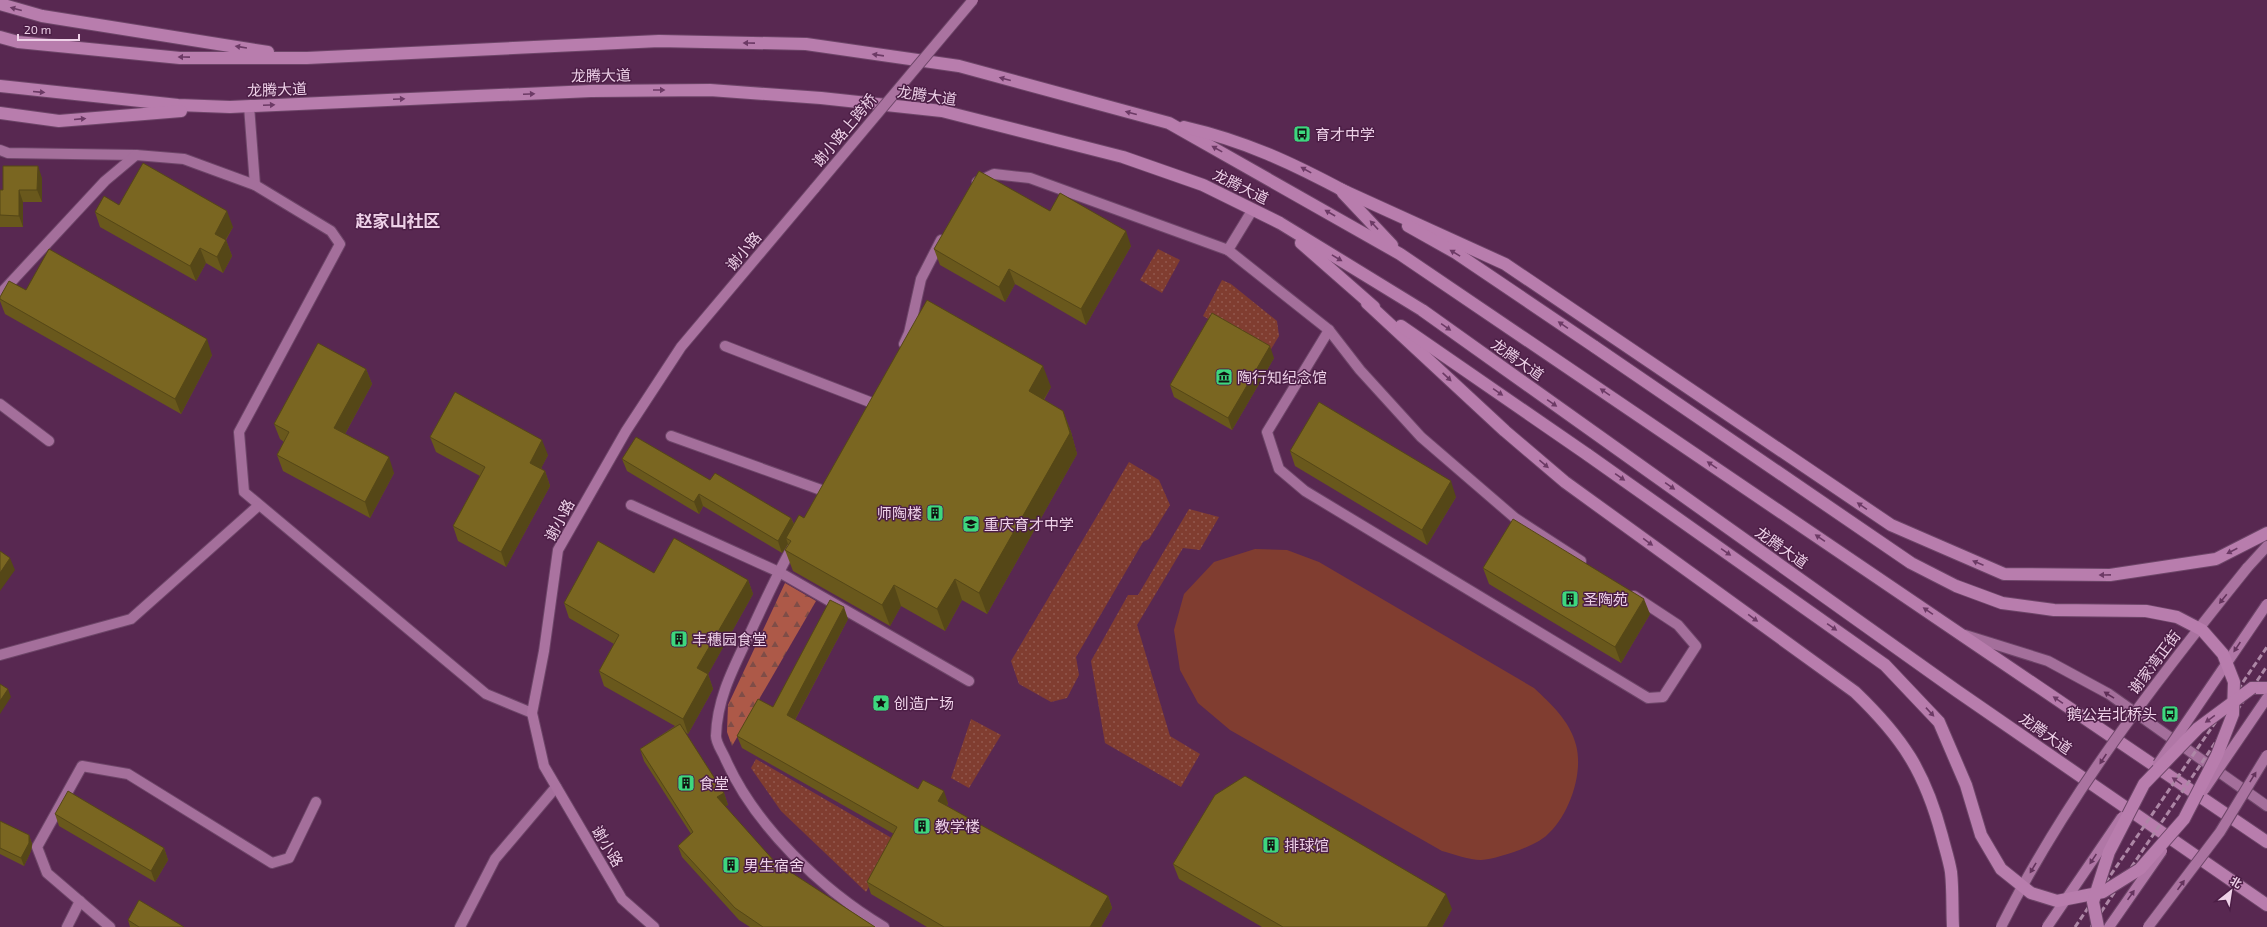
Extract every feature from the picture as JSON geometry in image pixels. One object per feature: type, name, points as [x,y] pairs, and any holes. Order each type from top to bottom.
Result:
[{"type":"highway","points":[[0,4],[42,16],[307,58]]},
{"type":"highway","name":"龙腾大道","points":[[0,37],[18,42],[180,58],[307,58],[659,41],[806,44],[959,66],[1168,123],[1400,254],[2267,842]]},
{"type":"highway","name":"龙腾大道","points":[[0,86],[10,89],[178,105],[230,107],[591,91],[710,90],[821,98],[942,111],[1123,157],[1204,185],[1280,223],[1422,310],[1957,691],[2267,905]]},
{"type":"highway","points":[[0,113],[59,121],[230,107]]},
{"type":"highway","points":[[1168,123],[1219,135],[1291,162],[1456,253],[1911,563],[1956,586],[2002,603],[2054,610],[2146,611],[2177,617],[2202,630],[2223,654],[2234,682],[2233,714],[2218,755],[2184,819],[2140,868],[2103,892],[2057,901],[2030,893],[2001,869],[1981,835],[1966,785],[1939,722],[1885,665],[1588,454],[1367,303]]},
{"type":"highway","points":[[1340,189],[1400,254]]},
{"type":"highway","points":[[1340,189],[1505,264],[1890,525],[2004,574],[2110,575],[2216,559],[2267,533]]},
{"type":"highway","points":[[1280,223],[1505,431],[1565,482],[1855,692],[1882,718],[1909,752],[1922,778],[1938,820],[1951,871],[1953,927]]},
{"type":"highway","points":[[2098,927],[2093,902],[2109,852],[2144,784],[2198,728],[2252,688],[2267,688]]},
{"type":"main road","points":[[2047,927],[2267,604]]},
{"type":"main road","points":[[2109,927],[2267,698]]},
{"type":"street","name":"谢小路上跨桥","points":[[816,188],[973,0]]},
{"type":"street","points":[[249,106],[255,184]]},
{"type":"street","points":[[0,150],[8,153],[136,155],[184,159],[255,184],[331,231],[340,244],[240,432],[244,492],[258,506],[486,694],[532,713]]},
{"type":"street","points":[[0,294],[105,181],[136,155]]},
{"type":"street","points":[[972,189],[976,182],[994,174],[1030,178],[1228,250],[1328,330],[1360,370],[1421,437],[1515,518],[1587,565]]},
{"type":"street","name":"谢小路","points":[[654,927],[622,899],[544,766],[532,713],[544,651],[558,550],[626,431],[681,346],[816,188]]},
{"type":"street","points":[[1228,250],[1253,209]]},
{"type":"street","points":[[899,354],[909,333],[921,279],[928,262],[948,229]]},
{"type":"street","points":[[1328,330],[1267,432],[1279,469],[1305,492],[1648,698],[1663,697],[1696,646],[1678,625],[1626,591]]},
{"type":"street","points":[[725,346],[875,404]]},
{"type":"street","points":[[0,404],[49,441]]},
{"type":"street","points":[[671,436],[824,491]]},
{"type":"street","points":[[630,505],[779,572],[969,681]]},
{"type":"street","points":[[0,655],[131,619],[258,506]]},
{"type":"street","points":[[798,538],[779,572],[729,678],[718,708],[716,738],[733,776],[762,818],[809,870],[866,916],[884,927]]},
{"type":"street","name":"谢家湾正街","points":[[2001,927],[2018,893],[2060,823],[2108,750],[2179,653],[2247,568],[2267,546]]},
{"type":"street","points":[[1960,633],[2048,662],[2109,694],[2267,806]]},
{"type":"street","points":[[2148,927],[2161,913],[2220,832],[2267,755]]},
{"type":"street","points":[[110,927],[47,873],[37,847],[82,766],[128,774],[272,863],[288,858],[316,802]]},
{"type":"street","points":[[460,927],[495,859],[556,787]]},
{"type":"street","points":[[67,927],[80,901]]},
{"type":"shaded area","points":[[1158,249],[1180,260],[1162,293],[1140,280]]},
{"type":"shaded area","points":[[1222,280],[1231,284],[1277,321],[1279,336],[1268,354],[1203,316]]},
{"type":"shaded area","points":[[1129,462],[1159,480],[1170,505],[1149,539],[1143,542],[1076,657],[1079,675],[1067,698],[1051,702],[1019,684],[1011,661]]},
{"type":"shaded area","points":[[1189,509],[1219,517],[1200,550],[1183,548],[1137,625],[1170,736],[1200,754],[1181,787],[1105,743],[1091,661],[1128,595],[1138,595]]},
{"type":"shaded area","points":[[1255,549],[1287,550],[1319,562],[1534,688],[1565,721],[1573,736],[1578,757],[1576,782],[1572,795],[1561,818],[1554,828],[1546,836],[1533,844],[1515,852],[1488,859],[1472,859],[1442,851],[1230,730],[1198,703],[1180,670],[1174,630],[1184,594],[1214,562]]},
{"type":"shaded area","points":[[971,719],[1001,735],[969,788],[951,778]]},
{"type":"shaded area","points":[[756,759],[895,840],[866,892],[781,811],[751,768]]},
{"type":"green space","points":[[785,583],[816,601],[732,746],[727,732],[728,705]]},
{"type":"building","points":[[143,163],[227,211],[215,234],[226,240],[217,257],[200,248],[190,266],[95,212],[104,196],[119,205]]},
{"type":"building","points":[[3,166],[38,166],[37,190],[19,190],[19,216],[0,215],[0,190],[3,190]]},
{"type":"building","points":[[979,171],[1050,211],[1060,193],[1126,231],[1081,309],[1009,269],[999,287],[934,249]]},
{"type":"building","points":[[49,249],[207,339],[175,399],[0,299],[9,281],[26,290]]},
{"type":"building","name":"师陶楼","points":[[927,300],[1043,366],[1029,391],[1063,411],[1070,433],[979,593],[955,579],[937,609],[894,585],[882,605],[785,550],[791,541],[786,538],[799,515],[804,518]]},
{"type":"building","name":"陶行知纪念馆","points":[[1212,313],[1270,346],[1228,418],[1170,385]]},
{"type":"building","points":[[318,343],[366,369],[334,428],[389,457],[365,502],[277,455],[289,432],[274,424]]},
{"type":"building","points":[[455,392],[542,440],[530,463],[545,471],[501,552],[453,526],[485,467],[430,437]]},
{"type":"building","points":[[1319,402],[1451,481],[1422,530],[1290,451]]},
{"type":"building","points":[[636,437],[710,480],[715,473],[791,518],[778,541],[699,494],[694,502],[622,459]]},
{"type":"building","name":"圣陶苑","points":[[1513,519],[1644,599],[1615,647],[1483,568]]},
{"type":"building","name":"丰穗园食堂","points":[[674,538],[748,580],[697,668],[708,674],[683,719],[599,671],[619,635],[564,603],[598,541],[654,573]]},
{"type":"building","points":[[0,551],[10,558],[0,573]]},
{"type":"building","name":"教学楼","points":[[830,600],[844,607],[787,715],[918,789],[923,780],[944,791],[938,801],[1108,896],[1090,927],[944,927],[867,882],[897,827],[737,736],[758,699],[773,707]]},
{"type":"building","points":[[0,684],[8,689],[0,701]]},
{"type":"building","points":[[680,724],[724,793],[717,797],[775,862],[875,927],[763,927],[735,908],[678,846],[693,832],[640,749]]},
{"type":"building","name":"排球馆","points":[[1245,776],[1446,894],[1427,927],[1283,927],[1173,864],[1215,795]]},
{"type":"building","points":[[68,791],[164,848],[151,871],[55,814]]},
{"type":"building","points":[[0,821],[29,835],[29,843],[21,858],[0,848]]},
{"type":"building","points":[[139,900],[184,927],[139,927],[128,920]]},
{"type":"railway","points":[[2075,927],[2267,647]]},
{"type":"railway","points":[[2091,927],[2267,666]]},
{"type":"place","name":"育才中学","points":[[1302,134]]},
{"type":"place","name":"陶行知纪念馆","points":[[1224,377]]},
{"type":"place","name":"师陶楼","points":[[935,513]]},
{"type":"place","name":"重庆育才中学","points":[[971,524]]},
{"type":"place","name":"圣陶苑","points":[[1570,599]]},
{"type":"place","name":"丰穗园食堂","points":[[679,639]]},
{"type":"place","name":"创造广场","points":[[881,703]]},
{"type":"place","name":"鹅公岩北桥头","points":[[2170,714]]},
{"type":"place","name":"食堂","points":[[686,783]]},
{"type":"place","name":"教学楼","points":[[922,826]]},
{"type":"place","name":"排球馆","points":[[1271,845]]},
{"type":"place","name":"男生宿舍","points":[[731,865]]},
{"type":"district","name":"赵家山社区","points":[[398,220]]}]
